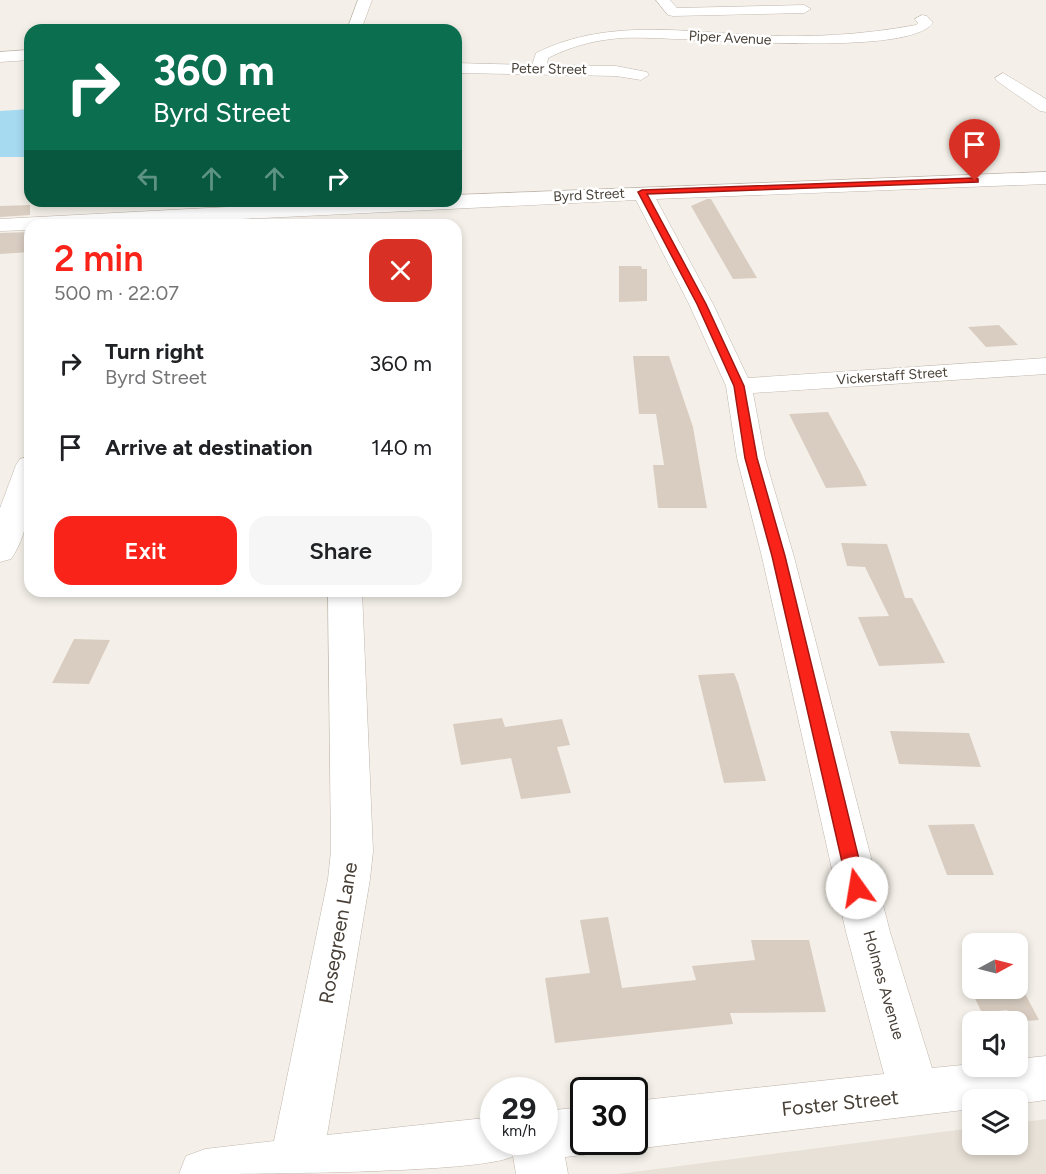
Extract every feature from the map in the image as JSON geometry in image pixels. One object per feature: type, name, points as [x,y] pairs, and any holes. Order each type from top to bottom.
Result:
[{"type":"street","points":[[356,24],[365,0]]},
{"type":"street","points":[[663,0],[673,12]]},
{"type":"street","points":[[651,13],[803,8]]},
{"type":"street","name":"Piper Avenue","points":[[539,69],[540,56],[549,50],[595,38],[652,34],[771,40],[842,38],[898,33],[921,28],[926,23],[922,19]]},
{"type":"street","points":[[828,27],[842,38]]},
{"type":"street","points":[[0,57],[24,55]]},
{"type":"street","name":"Peter Street","points":[[462,68],[616,70],[641,75]]},
{"type":"street","points":[[1003,78],[1046,107]]},
{"type":"street","name":"Byrd Street","points":[[462,201],[1046,178]]},
{"type":"street","name":"Holmes Avenue","points":[[642,192],[701,304],[739,386],[751,458],[778,556],[868,932],[915,1094]]},
{"type":"street","name":"Byrd Street","points":[[90,219],[271,207]]},
{"type":"street","name":"Byrd Street","points":[[0,225],[24,223]]},
{"type":"street","name":"Vickerstaff Street","points":[[739,386],[1046,366]]},
{"type":"street","points":[[0,552],[24,482]]},
{"type":"street","name":"Rosegreen Lane","points":[[296,1164],[349,879],[352,852],[345,597]]},
{"type":"street","name":"Foster Street","points":[[648,1123],[1046,1078]]},
{"type":"street","points":[[205,1174],[480,1143]]},
{"type":"street","points":[[539,1155],[542,1174]]},
{"type":"shaded area","points":[[1046,1119],[1046,1174],[618,1174],[962,1129],[962,1155],[1028,1155],[1028,1121]]},
{"type":"water","points":[[24,109],[24,157],[0,157],[0,111]]},
{"type":"building","points":[[711,199],[757,278],[733,279],[691,206]]},
{"type":"building","points":[[24,205],[30,207],[30,215],[0,217],[0,206]]},
{"type":"building","points":[[24,232],[24,252],[0,254],[0,233]]},
{"type":"building","points":[[619,266],[641,266],[642,269],[647,269],[647,301],[619,302]]},
{"type":"building","points":[[999,325],[1018,345],[986,347],[968,327]]},
{"type":"building","points":[[633,356],[669,356],[693,427],[707,508],[658,508],[653,465],[664,465],[656,414],[639,414]]},
{"type":"building","points":[[828,412],[867,486],[826,488],[789,414]]},
{"type":"building","points":[[841,543],[887,544],[905,598],[912,598],[945,663],[879,666],[858,617],[889,616],[865,567],[847,566]]},
{"type":"building","points":[[74,639],[110,640],[89,684],[52,683]]},
{"type":"building","points":[[734,673],[766,781],[724,783],[698,675]]},
{"type":"building","points":[[502,718],[505,727],[562,719],[570,745],[557,747],[571,793],[521,799],[511,758],[461,765],[453,724]]},
{"type":"building","points":[[890,731],[969,733],[981,767],[899,764]]},
{"type":"building","points":[[974,824],[994,875],[947,875],[928,825]]},
{"type":"building","points":[[608,917],[622,988],[696,980],[692,966],[755,960],[751,940],[809,940],[826,1012],[730,1013],[733,1024],[555,1043],[545,978],[590,973],[580,920]]},
{"type":"building","points":[[975,999],[1028,999],[1039,1020],[1028,1021],[1028,1011],[981,1011]]},
{"type":"route","points":[[857,888],[778,556],[751,458],[739,386],[701,304],[642,192],[975,181]]}]
